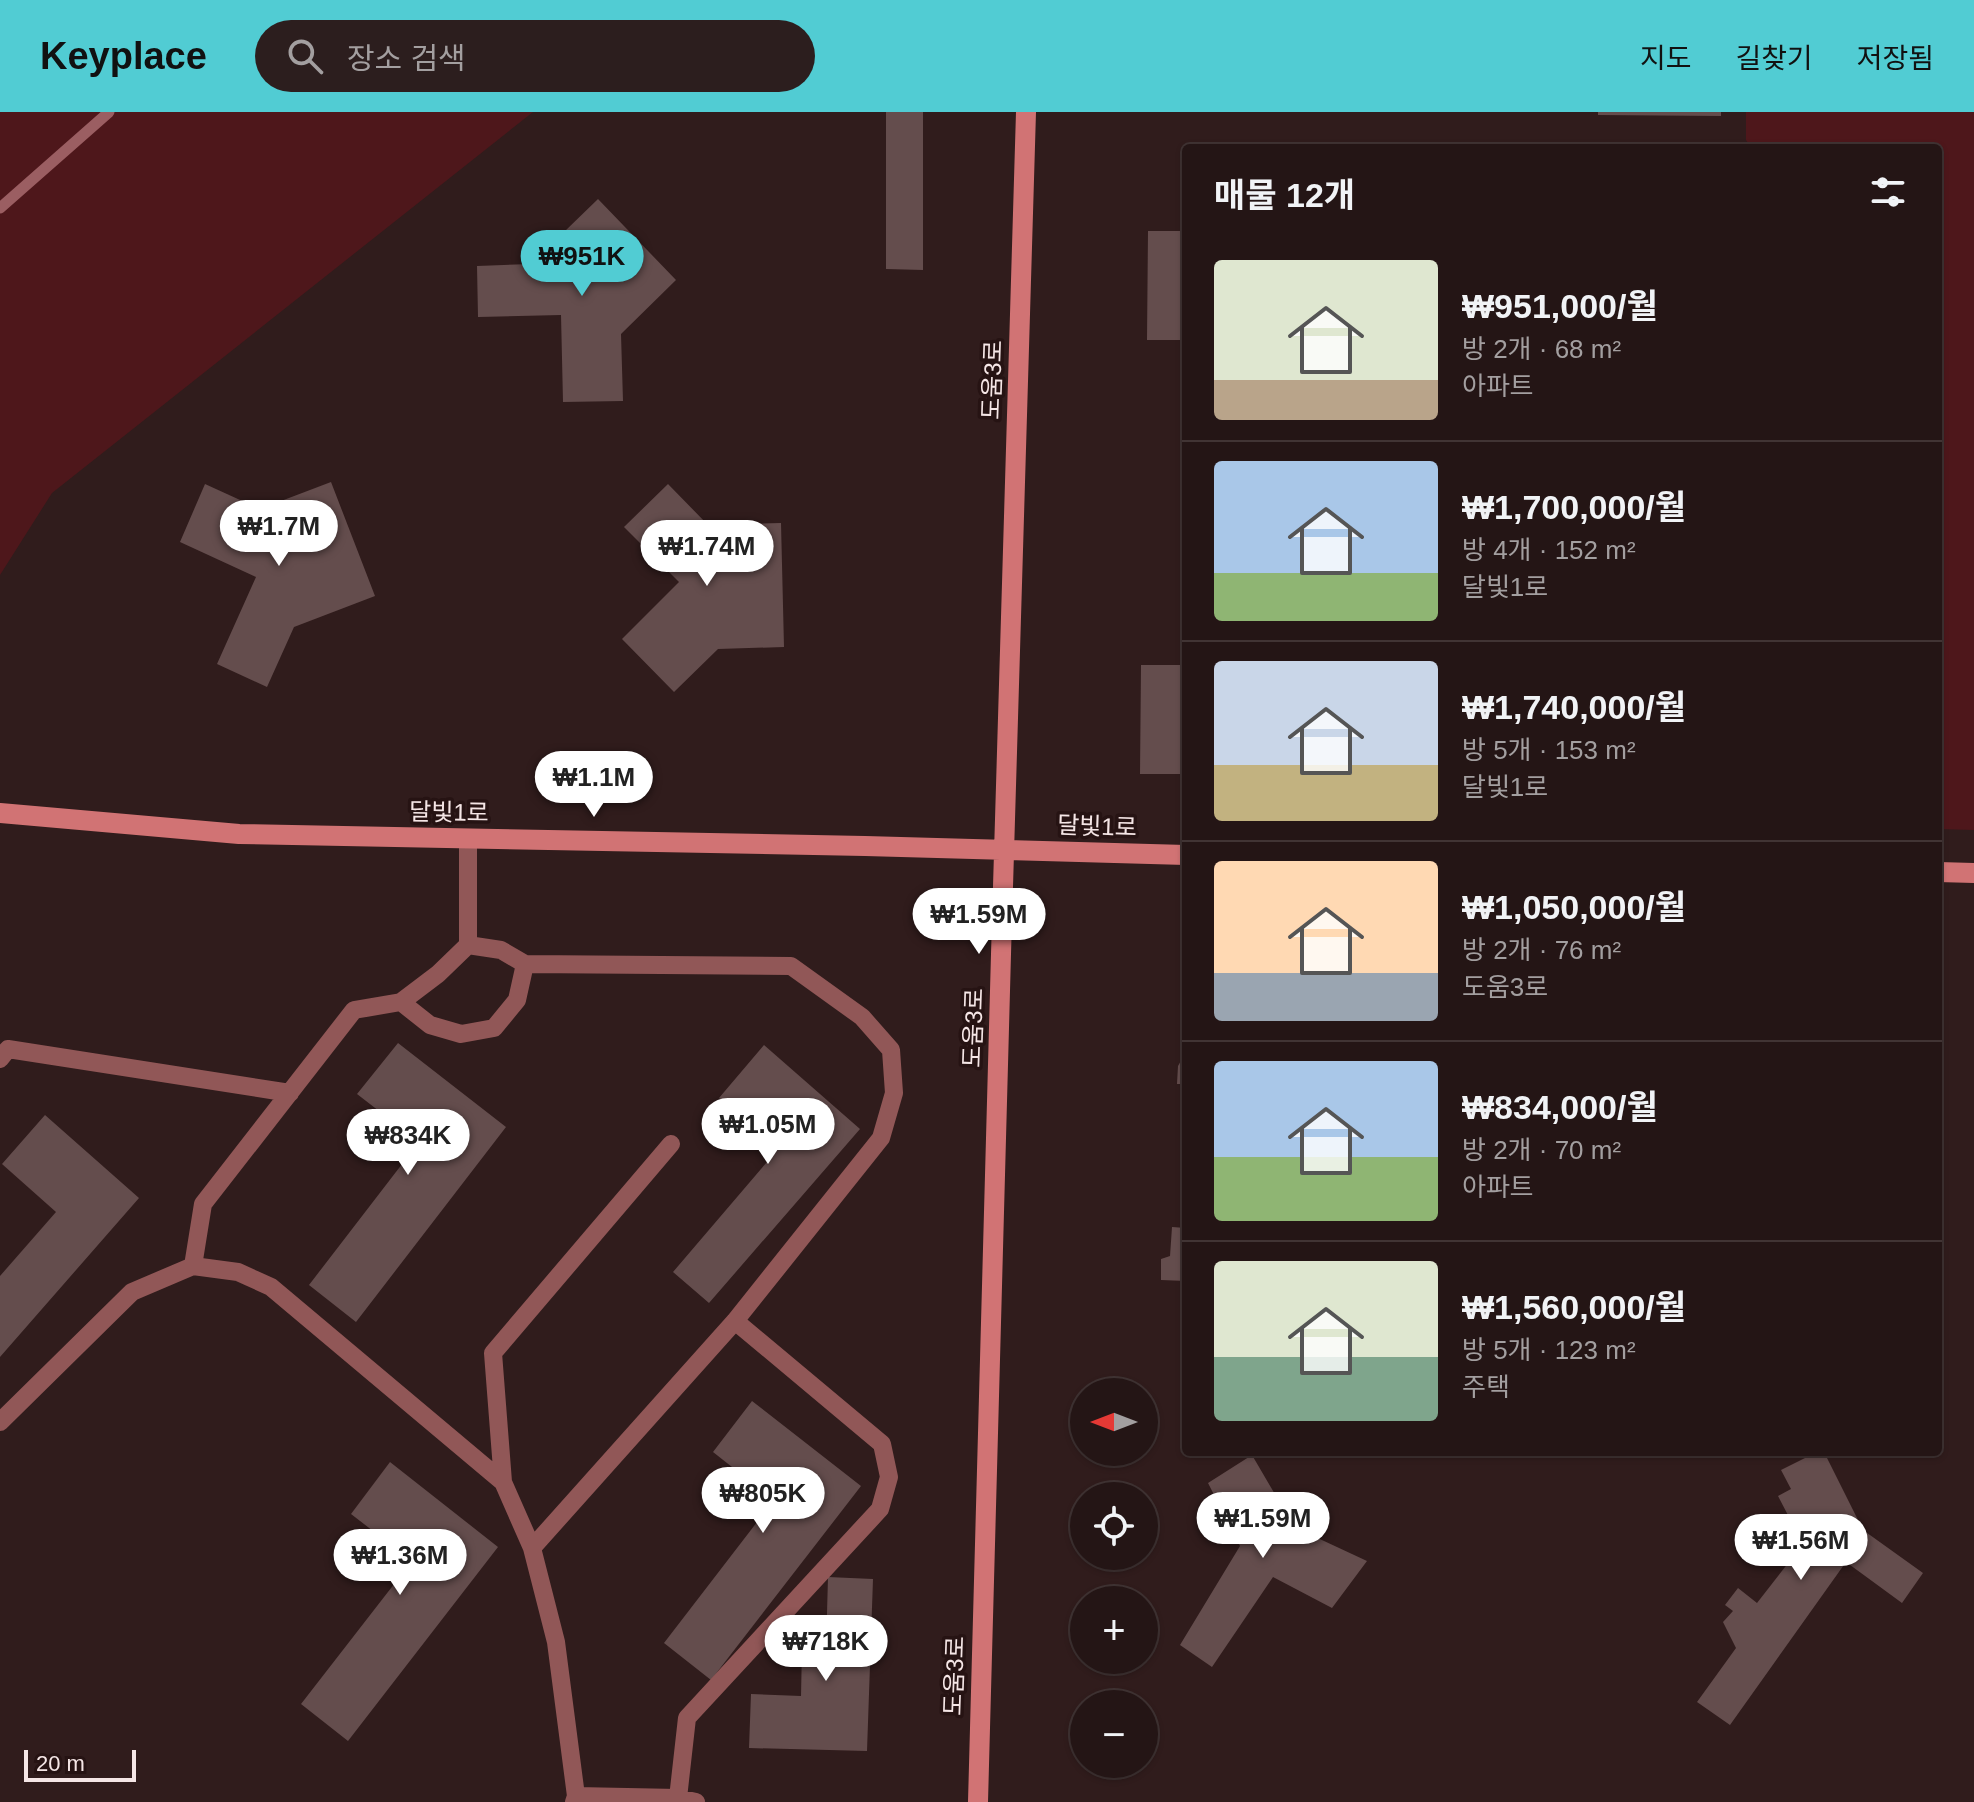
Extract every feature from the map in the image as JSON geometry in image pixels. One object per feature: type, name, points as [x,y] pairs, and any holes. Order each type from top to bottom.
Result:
[{"type":"street","name":"도움3로","points":[[978,1802],[1026,112]]},
{"type":"street","name":"달빛1로","points":[[0,813],[239,834],[1182,855]]},
{"type":"street","points":[[1942,872],[1974,873]]},
{"type":"lane","points":[[193,1266],[203,1204],[354,1010],[401,1002],[438,974],[468,945],[468,839]]},
{"type":"lane","points":[[468,945],[501,950],[525,964],[791,966],[862,1017],[891,1050],[894,1093],[881,1138],[735,1321],[532,1548]]},
{"type":"lane","points":[[401,1002],[430,1025],[461,1034],[494,1028],[517,1000],[525,964]]},
{"type":"lane","points":[[0,1059],[8,1049],[290,1093]]},
{"type":"lane","points":[[671,1144],[493,1353],[503,1482],[532,1548],[556,1642],[575,1799],[685,1801],[687,1718],[880,1509],[889,1477],[882,1444],[735,1321]]},
{"type":"lane","points":[[0,1422],[132,1292],[193,1266],[238,1272],[271,1287],[503,1482]]},
{"type":"shaded area","points":[[0,112],[533,112],[52,493],[0,575]]},
{"type":"shaded area","points":[[1746,112],[1974,112],[1974,830],[1942,829],[1942,144],[1748,144]]},
{"type":"building","points":[[886,112],[923,112],[923,270],[886,269]]},
{"type":"building","points":[[1598,112],[1721,112],[1721,116],[1598,115]]},
{"type":"building","points":[[598,199],[676,280],[621,334],[623,401],[563,402],[561,315],[478,317],[477,266],[531,264]]},
{"type":"building","points":[[1148,231],[1182,231],[1182,340],[1147,340]]},
{"type":"building","points":[[331,482],[375,596],[294,627],[267,687],[217,664],[256,577],[180,542],[205,484],[260,509]]},
{"type":"building","points":[[668,484],[708,525],[781,523],[784,647],[718,649],[674,692],[622,639],[679,582],[624,527]]},
{"type":"building","points":[[1141,665],[1182,665],[1182,774],[1140,774]]},
{"type":"building","points":[[398,1043],[506,1127],[356,1322],[309,1285],[419,1142],[357,1094]]},
{"type":"building","points":[[764,1045],[860,1129],[709,1303],[673,1272],[778,1149],[719,1098]]},
{"type":"building","points":[[1182,1059],[1182,1084],[1177,1084],[1178,1066]]},
{"type":"building","points":[[45,1115],[139,1198],[0,1357],[0,1276],[56,1212],[2,1164]]},
{"type":"building","points":[[1172,1227],[1182,1228],[1182,1281],[1161,1280],[1161,1259],[1170,1256]]},
{"type":"building","points":[[752,1401],[861,1486],[711,1680],[664,1643],[774,1500],[713,1452]]},
{"type":"building","points":[[1253,1456],[1294,1527],[1367,1561],[1332,1608],[1273,1577],[1212,1667],[1180,1645],[1240,1546],[1208,1483]]},
{"type":"building","points":[[1809,1456],[1826,1456],[1863,1530],[1923,1573],[1902,1603],[1846,1562],[1730,1725],[1697,1702],[1736,1648],[1723,1622],[1733,1611],[1725,1605],[1738,1588],[1757,1603],[1803,1544],[1778,1496],[1791,1489],[1781,1470]]},
{"type":"building","points":[[390,1462],[498,1547],[348,1741],[301,1704],[412,1561],[351,1514]]},
{"type":"building","points":[[828,1577],[873,1579],[867,1751],[749,1748],[751,1694],[801,1696],[802,1648],[826,1649]]},
{"type":"waterway","points":[[0,208],[109,112]]}]
